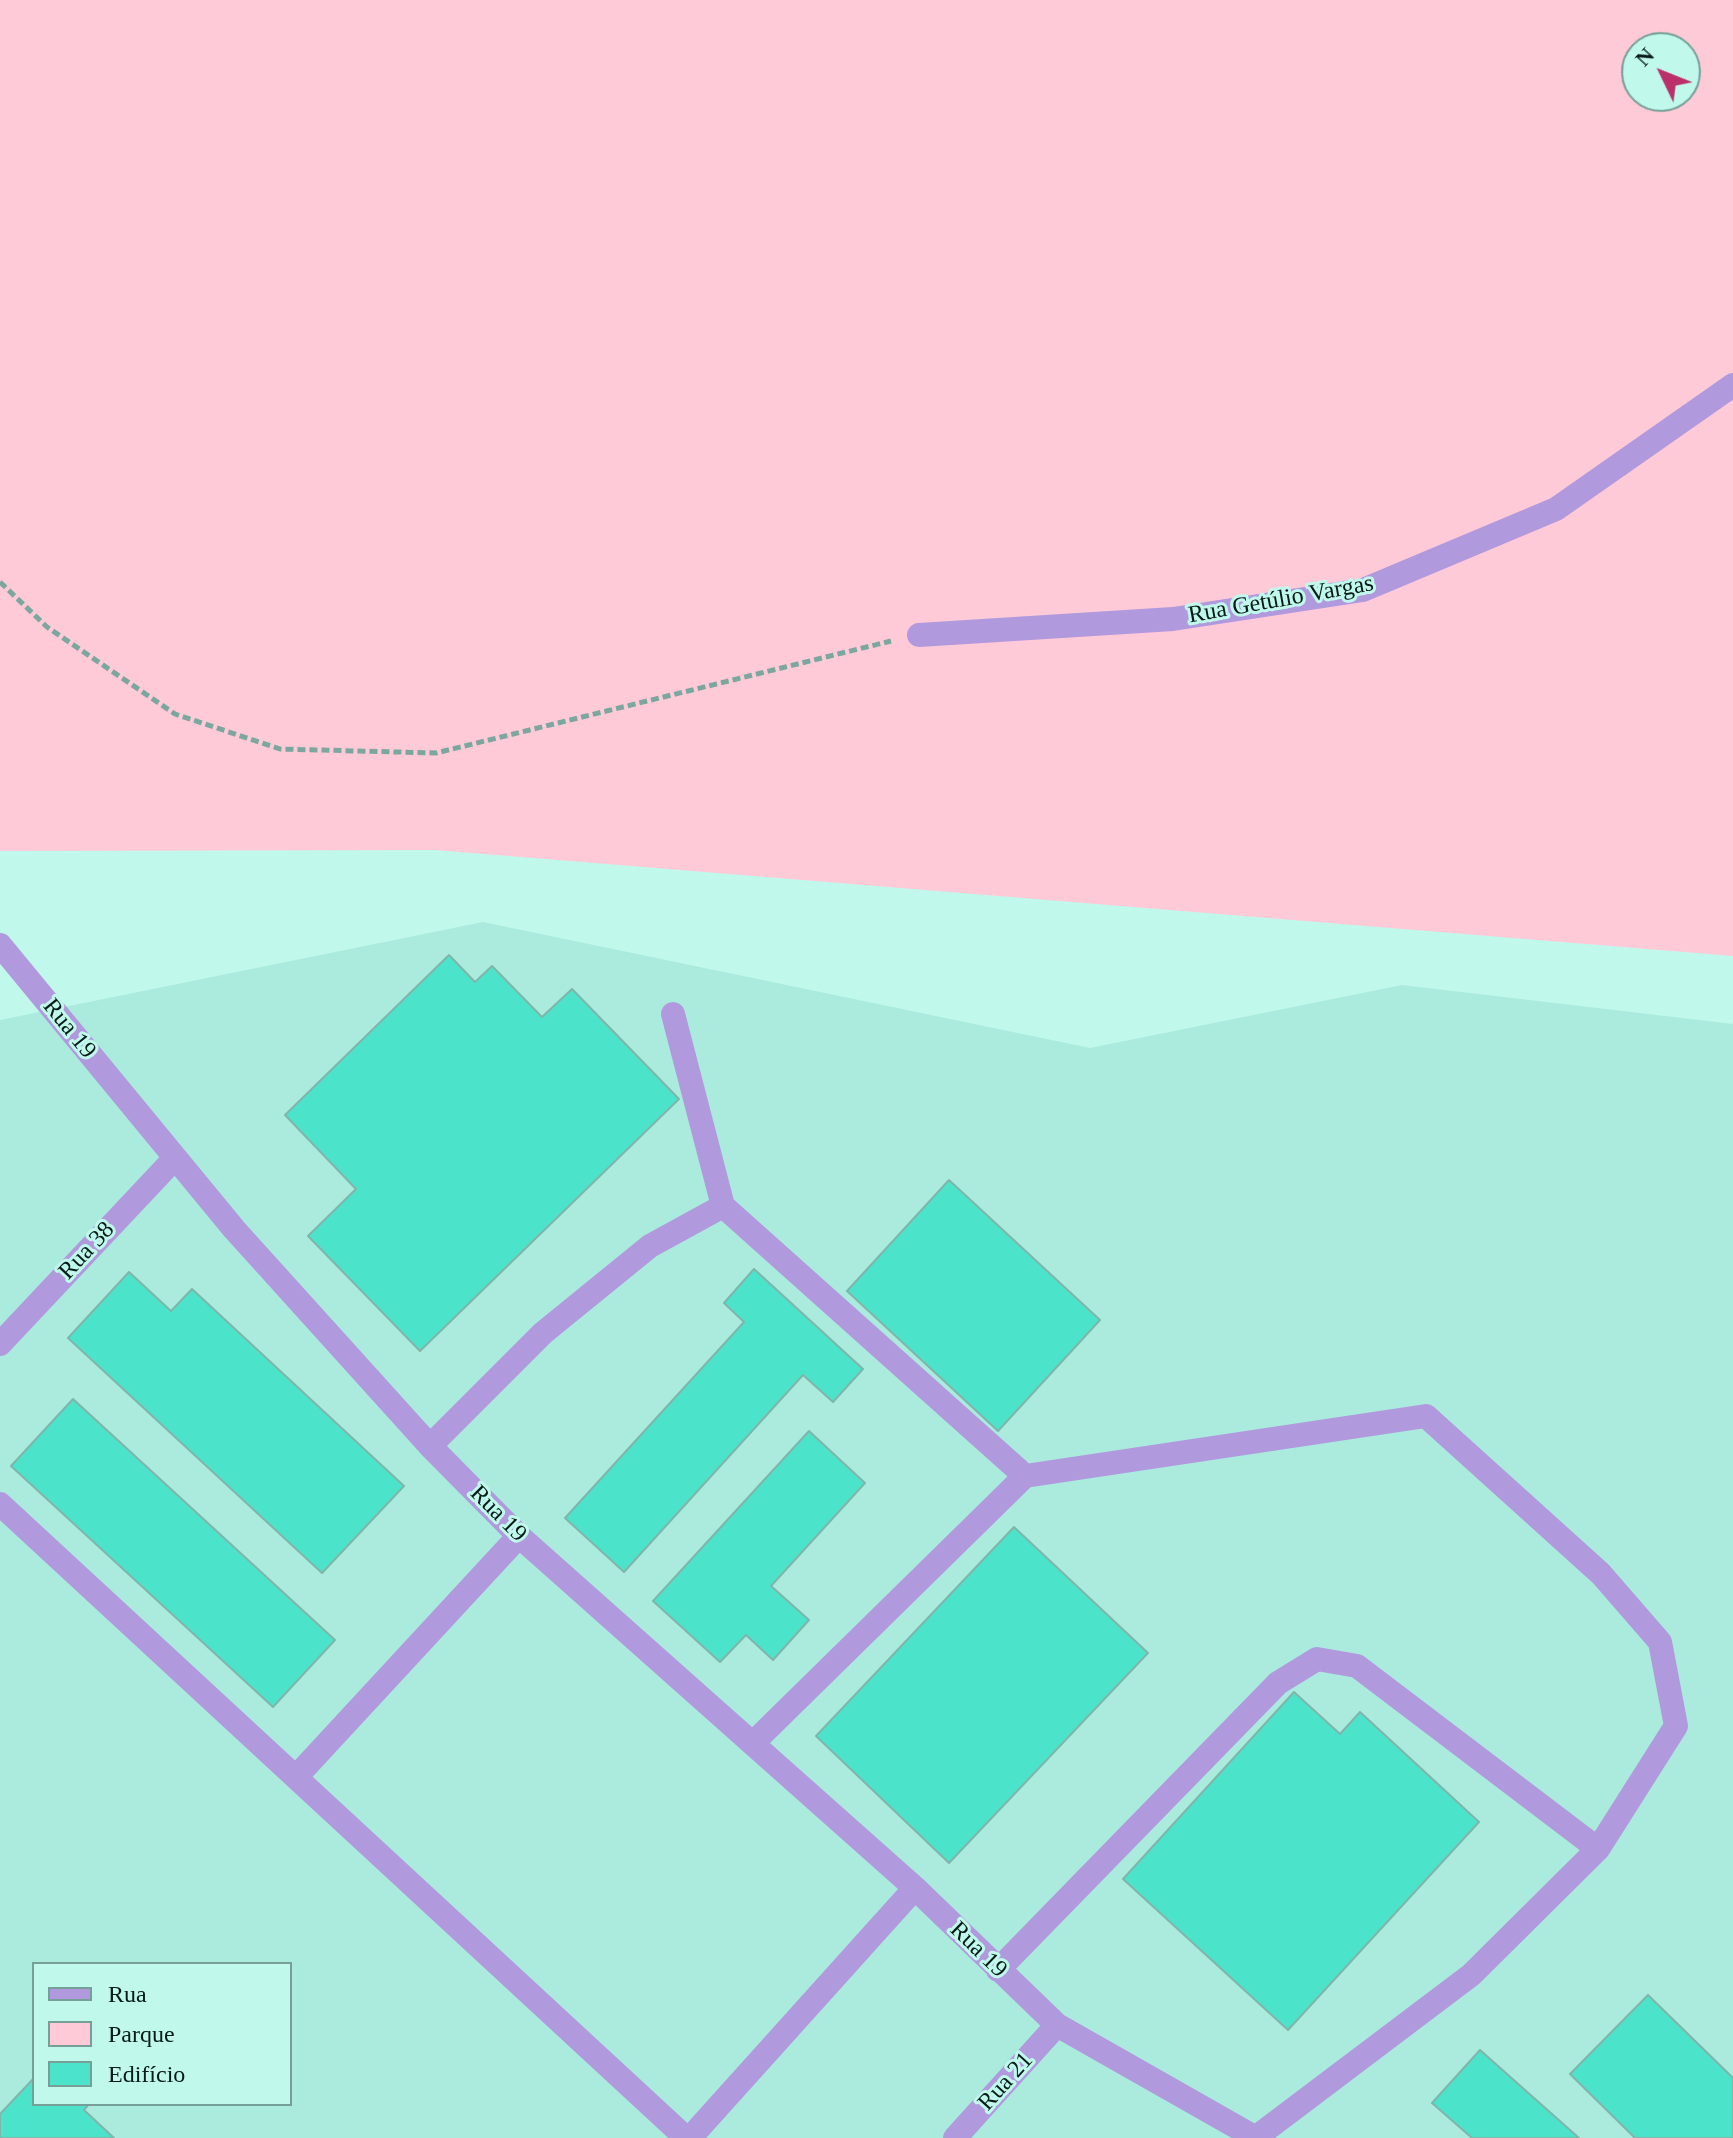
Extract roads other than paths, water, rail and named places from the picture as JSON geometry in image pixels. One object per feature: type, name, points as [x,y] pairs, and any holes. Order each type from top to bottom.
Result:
[{"type":"street","name":"Rua Getúlio Vargas","points":[[919,635],[1173,619],[1363,590],[1556,509],[1733,385]]},
{"type":"street","name":"Rua 19","points":[[0,945],[234,1229],[430,1446],[519,1536],[915,1888],[1057,2025],[1255,2138]]},
{"type":"street","points":[[673,1014],[723,1206],[1025,1476]]},
{"type":"street","name":"Rua 38","points":[[0,1344],[175,1158]]},
{"type":"street","points":[[430,1446],[543,1333],[638,1255],[723,1206]]},
{"type":"street","points":[[753,1743],[1025,1476],[1426,1416],[1601,1574],[1660,1642],[1676,1726],[1598,1849],[1471,1975],[1255,2138]]},
{"type":"street","points":[[0,1504],[688,2138],[915,1888]]},
{"type":"street","points":[[296,1777],[519,1536]]},
{"type":"street","points":[[998,1970],[1278,1683],[1317,1659],[1357,1666],[1598,1849]]},
{"type":"street","name":"Rua 21","points":[[955,2138],[1057,2025]]}]
